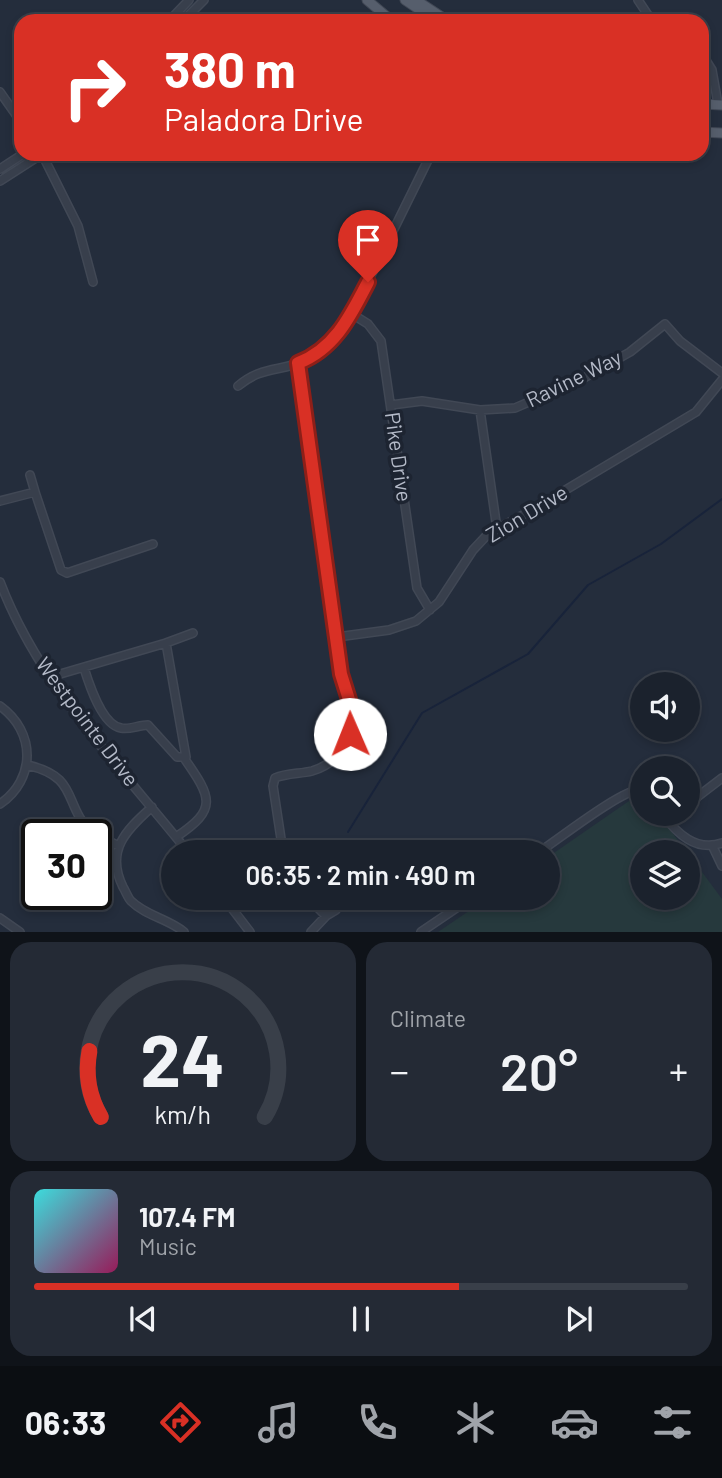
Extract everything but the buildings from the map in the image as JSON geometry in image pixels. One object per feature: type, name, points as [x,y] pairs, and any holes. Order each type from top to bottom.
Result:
[{"type":"main road","points":[[367,0],[384,14]]},
{"type":"main road","points":[[405,0],[426,14]]},
{"type":"main road","points":[[416,0],[437,14]]},
{"type":"street","points":[[176,14],[189,0]]},
{"type":"street","points":[[190,14],[204,0]]},
{"type":"street","points":[[709,65],[720,105]]},
{"type":"street","points":[[0,92],[14,112]]},
{"type":"street","points":[[0,181],[31,161]]},
{"type":"street","points":[[46,161],[78,226],[93,282]]},
{"type":"street","points":[[238,386],[253,374],[298,363],[329,344],[352,314],[430,161]]},
{"type":"street","name":"Pike Drive","points":[[352,314],[368,324],[381,341],[417,588],[430,610]]},
{"type":"street","name":"Ravine Way","points":[[391,405],[422,401],[480,410],[506,410],[522,406],[584,378],[630,352],[665,324],[680,341],[722,373]]},
{"type":"street","points":[[281,840],[273,786],[275,778],[321,768],[336,758],[347,744],[352,715],[341,674],[298,363]]},
{"type":"street","name":"Zion Drive","points":[[337,637],[389,630],[410,624],[430,610],[453,582],[473,550],[488,534],[696,412],[722,380]]},
{"type":"street","points":[[480,410],[497,529]]},
{"type":"street","points":[[30,475],[61,570],[66,573],[153,544]]},
{"type":"street","points":[[0,501],[35,492]]},
{"type":"street","name":"Westpointe Drive","points":[[0,582],[26,637],[50,677],[178,840]]},
{"type":"street","points":[[50,677],[193,633]]},
{"type":"street","points":[[166,643],[186,755],[184,758],[204,792],[207,807],[198,822],[176,837]]},
{"type":"street","points":[[84,668],[96,701],[115,726],[124,729],[148,725],[177,757],[184,758]]},
{"type":"street","points":[[0,706],[15,719],[23,733],[27,750],[27,765],[18,788],[0,804]]},
{"type":"street","points":[[27,765],[58,777],[68,789],[81,819]]},
{"type":"street","points":[[700,795],[722,778]]},
{"type":"street","points":[[557,840],[630,793]]},
{"type":"street","points":[[152,807],[128,830],[119,846],[116,874],[130,901],[184,932]]},
{"type":"street","points":[[673,826],[682,837],[695,842],[712,845],[722,843]]},
{"type":"street","points":[[112,843],[119,846]]},
{"type":"street","points":[[712,845],[722,866]]},
{"type":"street","points":[[233,910],[250,932]]},
{"type":"street","points":[[320,910],[326,916]]},
{"type":"street","points":[[311,932],[326,916],[336,910]]},
{"type":"street","points":[[421,932],[453,910]]},
{"type":"street","points":[[0,918],[20,932]]},
{"type":"green space","points":[[630,800],[630,826],[667,826],[678,840],[630,840],[630,910],[700,910],[700,869],[722,899],[722,932],[438,932],[470,910],[560,910],[560,849]]},
{"type":"waterway","points":[[348,832],[422,713],[528,654],[588,585],[661,544],[722,499]]},
{"type":"route","points":[[350,734],[351,706],[341,674],[298,363],[320,352],[337,336],[368,282]]}]
